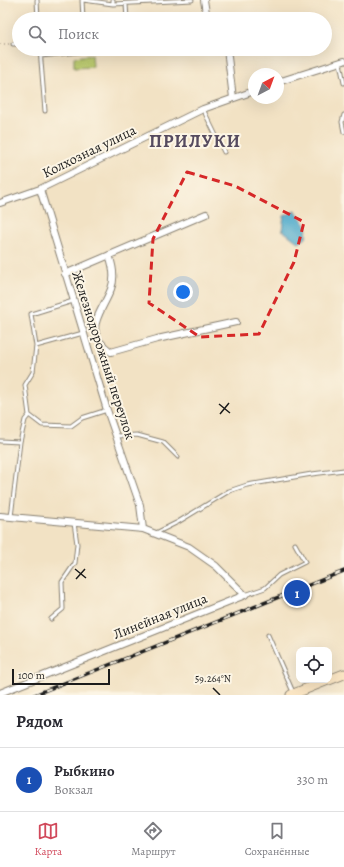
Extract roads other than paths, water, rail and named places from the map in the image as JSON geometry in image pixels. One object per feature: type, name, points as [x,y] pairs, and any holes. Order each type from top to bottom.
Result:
[{"type":"main road","points":[[332,679],[344,674]]},
{"type":"main road","points":[[293,694],[321,683]]},
{"type":"street","points":[[204,0],[206,12]]},
{"type":"street","points":[[228,56],[233,98]]},
{"type":"street","points":[[284,80],[342,62]]},
{"type":"street","name":"Колхозная улица","points":[[0,203],[40,189],[203,109],[248,93]]},
{"type":"street","name":"Железнодорожный переулок","points":[[40,189],[107,410],[140,505],[143,530]]},
{"type":"street","points":[[65,274],[206,214]]},
{"type":"street","points":[[109,255],[114,276],[111,288],[99,313],[94,329],[99,341],[111,352],[157,339],[236,322]]},
{"type":"street","points":[[83,333],[94,329]]},
{"type":"street","points":[[0,516],[143,530],[154,533],[189,547],[216,566],[245,594]]},
{"type":"street","name":"Линейная улица","points":[[0,693],[245,594]]},
{"type":"lane","points":[[37,0],[38,12]]},
{"type":"lane","points":[[83,12],[83,0],[113,4],[192,0]]},
{"type":"lane","points":[[126,4],[127,12]]},
{"type":"lane","points":[[41,56],[46,111]]},
{"type":"lane","points":[[342,62],[344,83]]},
{"type":"lane","points":[[203,109],[224,152]]},
{"type":"lane","points":[[344,115],[342,122],[344,132]]},
{"type":"lane","points":[[73,301],[31,314],[36,346],[33,372],[25,385],[29,415],[42,426],[71,426],[82,418],[107,410]]},
{"type":"lane","points":[[36,346],[83,333]]},
{"type":"lane","points":[[11,517],[20,442],[25,420],[29,415]]},
{"type":"lane","points":[[117,436],[137,435],[163,442],[178,456]]},
{"type":"lane","points":[[0,441],[20,442]]},
{"type":"lane","points":[[154,533],[178,522],[229,491],[247,485],[344,470]]},
{"type":"lane","points":[[51,619],[63,609],[62,582],[75,563],[76,544],[74,523]]},
{"type":"lane","name":"Линейная улица","points":[[245,594],[265,588],[279,576],[304,562],[295,544]]},
{"type":"lane","points":[[268,635],[293,694]]},
{"type":"water","points":[[295,211],[307,226],[306,238],[299,243],[282,230],[284,216]]},
{"type":"railway","points":[[34,695],[344,571]]},
{"type":"place","name":"Рыбкино","points":[[297,593]]},
{"type":"district","name":"ПРИЛУКИ","points":[[195,141]]}]
